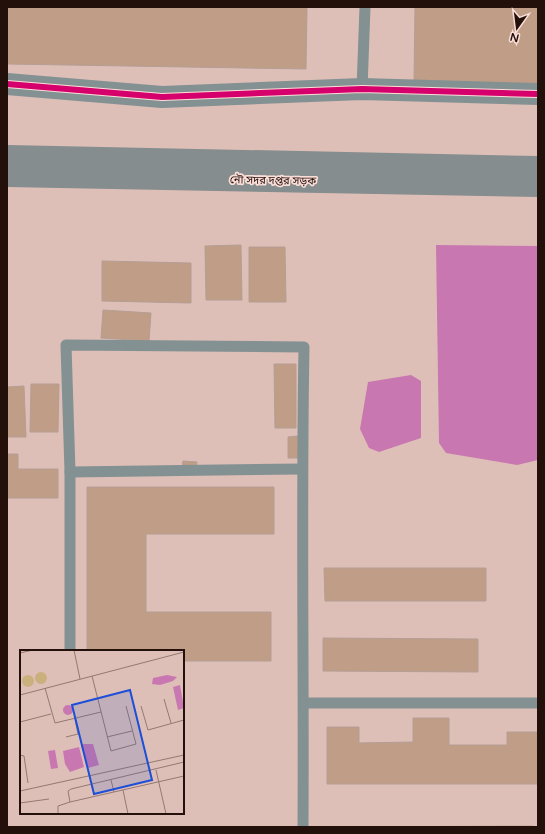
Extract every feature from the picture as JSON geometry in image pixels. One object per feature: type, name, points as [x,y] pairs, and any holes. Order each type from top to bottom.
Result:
[{"type":"main road","name":"নৌ সদর দপ্তর সড়ক","points":[[7,156],[538,167]]},
{"type":"main road","name":"নৌ সদর দপ্তর সড়ক","points":[[7,176],[538,186]]},
{"type":"street","points":[[7,84],[162,97],[362,89],[538,94]]},
{"type":"lane","points":[[362,89],[365,7]]},
{"type":"lane","points":[[70,650],[70,472],[66,344],[304,347],[302,469],[304,827]]},
{"type":"lane","points":[[70,472],[302,469]]},
{"type":"lane","points":[[304,703],[538,703]]},
{"type":"shaded area","points":[[436,245],[538,246],[538,460],[517,465],[446,453],[439,443]]},
{"type":"shaded area","points":[[411,375],[421,381],[421,438],[379,452],[369,448],[360,429],[368,382]]},
{"type":"building","points":[[7,7],[307,7],[306,69],[7,64]]},
{"type":"building","points":[[415,7],[538,7],[538,84],[414,82]]},
{"type":"building","points":[[241,245],[242,300],[206,300],[205,246]]},
{"type":"building","points":[[249,247],[285,247],[286,302],[249,302]]},
{"type":"building","points":[[102,261],[191,263],[191,303],[102,301]]},
{"type":"building","points":[[103,310],[151,313],[149,341],[101,338]]},
{"type":"building","points":[[274,364],[296,364],[296,428],[275,428]]},
{"type":"building","points":[[31,384],[59,384],[58,432],[30,432]]},
{"type":"building","points":[[24,386],[26,437],[7,437],[7,387]]},
{"type":"building","points":[[298,436],[299,458],[288,458],[288,437]]},
{"type":"building","points":[[7,454],[18,454],[18,469],[58,469],[58,498],[7,498]]},
{"type":"building","points":[[183,461],[197,462],[196,469],[182,468]]},
{"type":"building","points":[[87,487],[274,487],[274,534],[146,534],[146,612],[271,612],[271,661],[184,661],[184,650],[87,650]]},
{"type":"building","points":[[324,568],[486,568],[486,601],[325,601]]},
{"type":"building","points":[[323,638],[478,639],[478,672],[323,671]]},
{"type":"building","points":[[413,718],[449,718],[449,745],[507,745],[507,732],[537,732],[538,784],[327,784],[327,727],[359,727],[359,743],[413,742]]},
{"type":"building","points":[[533,826],[533,827],[324,827]]},
{"type":"cycle path","points":[[7,84],[162,97],[362,89],[538,94]]}]
